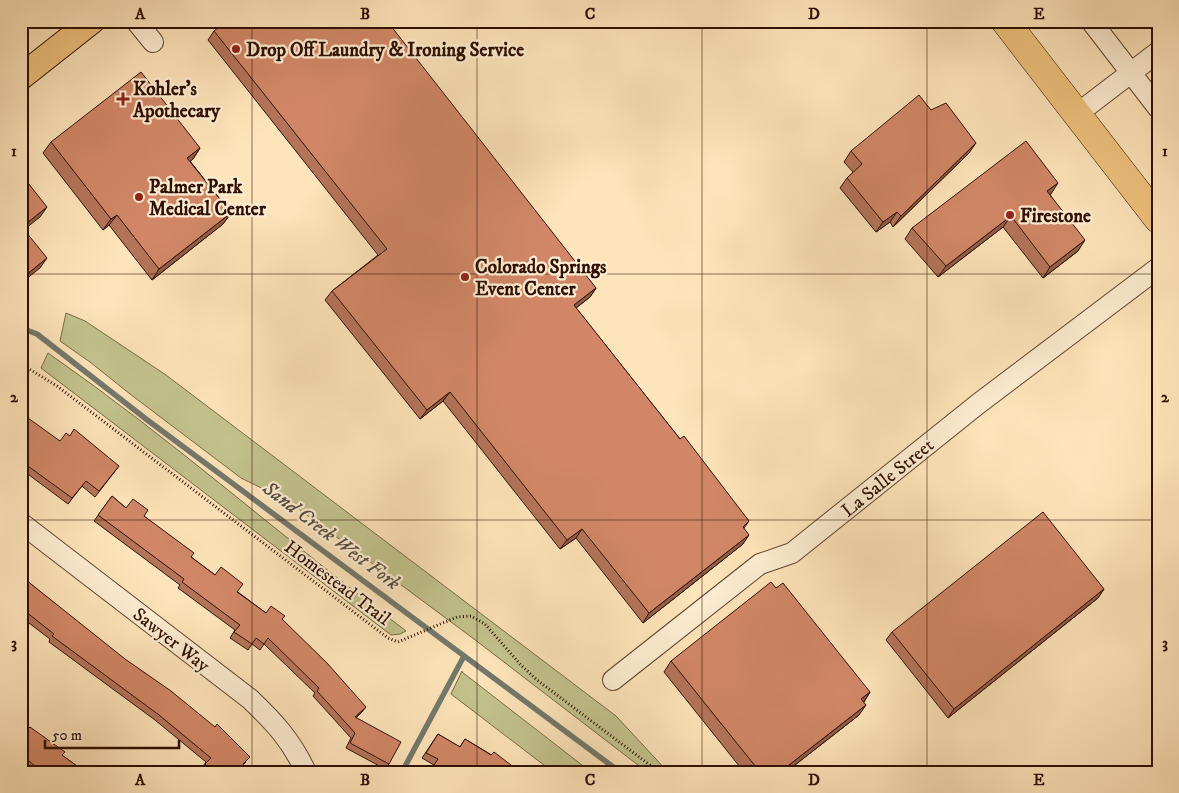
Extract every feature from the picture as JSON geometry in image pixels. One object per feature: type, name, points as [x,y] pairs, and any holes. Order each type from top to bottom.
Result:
[{"type":"highway","points":[[1005,21],[1158,219]]},
{"type":"main road","points":[[21,77],[92,21]]},
{"type":"street","points":[[136,21],[153,42]]},
{"type":"street","points":[[1091,21],[1157,103]]},
{"type":"street","points":[[1077,114],[1158,52]]},
{"type":"street","name":"La Salle Street","points":[[613,680],[760,564],[792,553],[978,404],[1158,268]]},
{"type":"street","name":"Sawyer Way","points":[[21,523],[250,699],[278,726],[296,752],[306,772]]},
{"type":"path","name":"Homestead Trail","points":[[23,366],[57,386],[388,638],[398,642],[457,618],[471,616],[485,624],[520,664],[537,680],[659,772]]},
{"type":"green space","points":[[66,313],[85,321],[166,375],[616,716],[668,772],[647,772],[474,639],[288,501],[241,478],[60,341]]},
{"type":"green space","points":[[48,353],[139,420],[406,631],[391,635],[41,368]]},
{"type":"green space","points":[[462,671],[591,772],[553,772],[451,694]]},
{"type":"building","points":[[226,21],[387,21],[596,288],[574,305],[680,439],[684,436],[749,521],[743,527],[749,535],[649,613],[582,529],[567,540],[450,392],[427,410],[332,291],[387,249],[214,31]]},
{"type":"building","name":"Palmer Park Medical Center","points":[[141,72],[200,148],[187,158],[231,213],[159,269],[117,215],[111,219],[51,142]]},
{"type":"building","points":[[919,95],[931,110],[946,103],[976,143],[901,216],[897,212],[883,222],[847,178],[862,164],[851,151]]},
{"type":"building","points":[[1026,141],[1058,183],[1047,191],[1085,240],[1050,267],[1011,216],[946,266],[912,228]]},
{"type":"building","points":[[21,174],[47,207],[22,227],[47,258],[21,279]]},
{"type":"building","points":[[28,418],[60,441],[66,433],[70,436],[74,429],[119,466],[99,491],[86,481],[72,498],[21,461],[21,427]]},
{"type":"building","points":[[112,496],[126,508],[133,499],[148,510],[144,516],[194,553],[191,557],[215,575],[221,567],[243,584],[237,592],[266,613],[271,606],[285,616],[282,619],[327,663],[366,707],[355,717],[401,742],[389,764],[350,743],[355,733],[317,691],[319,688],[268,638],[264,644],[256,638],[252,644],[234,632],[240,625],[182,582],[184,579],[98,515]]},
{"type":"building","points":[[1043,512],[1104,589],[954,709],[892,632]]},
{"type":"building","points":[[21,576],[125,659],[171,691],[215,727],[217,724],[250,757],[243,764],[248,772],[213,772],[205,764],[211,758],[159,715],[52,636],[54,634],[21,608]]},
{"type":"building","points":[[771,582],[776,588],[783,583],[870,692],[861,699],[866,705],[780,772],[760,772],[671,661]]},
{"type":"building","points":[[21,722],[65,752],[62,755],[85,772],[43,772],[21,755]]},
{"type":"building","points":[[438,734],[460,747],[465,739],[491,755],[494,752],[520,772],[472,772],[466,767],[463,772],[432,772],[430,771],[438,759],[426,753]]},
{"type":"building","points":[[933,765],[938,772],[924,772]]},
{"type":"waterway","name":"Sand Creek West Fork","points":[[21,328],[37,334],[146,419],[620,772]]},
{"type":"waterway","points":[[402,772],[464,656]]},
{"type":"place","name":"Drop Off Laundry & Ironing Service","points":[[236,49]]},
{"type":"place","name":"Kohler's Apothecary","points":[[123,99]]},
{"type":"place","name":"Palmer Park Medical Center","points":[[139,197]]},
{"type":"place","name":"Firestone","points":[[1010,215]]},
{"type":"place","name":"Colorado Springs Event Center","points":[[465,277]]}]
